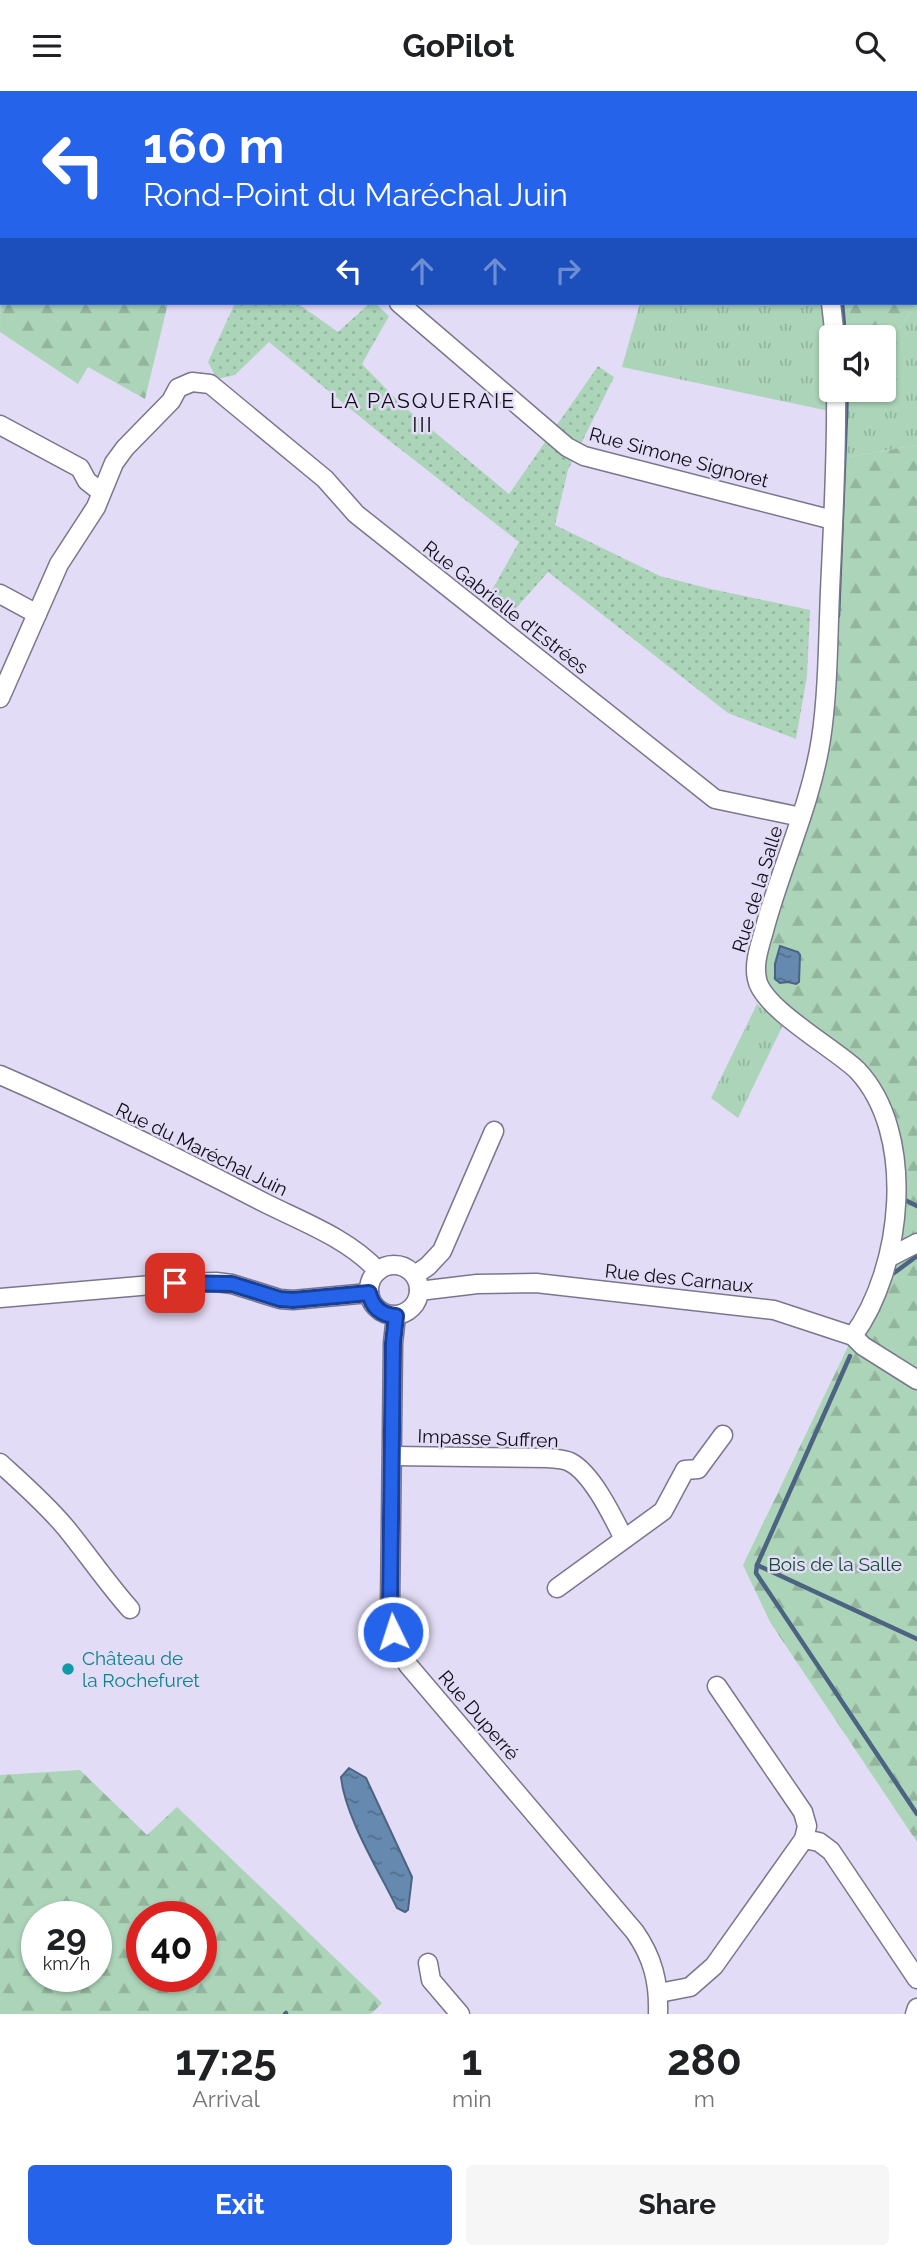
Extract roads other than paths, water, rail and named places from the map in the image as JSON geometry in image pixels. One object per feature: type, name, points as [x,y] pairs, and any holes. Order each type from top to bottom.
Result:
[{"type":"street","name":"Rue Simone Signoret","points":[[401,305],[568,447],[584,456],[833,520]]},
{"type":"street","points":[[831,305],[834,325]]},
{"type":"street","name":"Rue Gabrielle d’Estrées","points":[[110,472],[125,448],[171,401],[178,388],[192,382],[210,384],[325,479],[356,514],[715,799],[801,817]]},
{"type":"street","name":"Rue de la Salle","points":[[836,402],[833,520],[821,740],[801,817],[767,921],[758,955],[757,979],[768,1001],[857,1070],[878,1094],[892,1129],[898,1169],[897,1224],[890,1257],[869,1308],[853,1336]]},
{"type":"street","points":[[0,425],[80,468],[96,467],[110,472],[96,507],[59,563],[0,698]]},
{"type":"street","points":[[80,468],[87,481],[101,492]]},
{"type":"street","points":[[0,594],[37,614]]},
{"type":"street","name":"Rue du Maréchal Juin","points":[[0,1075],[169,1154],[358,1251],[378,1271]]},
{"type":"street","points":[[417,1283],[404,1267],[396,1265],[378,1271],[372,1280],[369,1293],[376,1307],[386,1314],[396,1316],[411,1309],[417,1283],[442,1251],[494,1131]]},
{"type":"street","points":[[890,1257],[917,1244]]},
{"type":"street","points":[[0,1298],[216,1282],[293,1300],[369,1293]]},
{"type":"street","name":"Rue des Carnaux","points":[[417,1283],[536,1283],[754,1306],[853,1336],[863,1346],[917,1380]]},
{"type":"street","name":"Rue Duperré","points":[[396,1316],[393,1343],[390,1608],[393,1632],[400,1650],[423,1683],[635,1932],[652,1961],[659,1993],[658,2014]]},
{"type":"street","points":[[557,1588],[663,1511],[685,1470],[698,1469],[723,1435]]},
{"type":"street","name":"Impasse Suffren","points":[[393,1456],[548,1458],[568,1461],[580,1469],[596,1490],[624,1539]]},
{"type":"street","points":[[0,1463],[38,1498],[66,1529],[130,1609]]},
{"type":"street","points":[[659,1993],[690,1987],[714,1966],[804,1839],[807,1826],[803,1812],[717,1686]]},
{"type":"street","points":[[804,1839],[819,1842],[831,1851],[917,1979]]},
{"type":"street","points":[[428,1963],[431,1980],[460,2014]]},
{"type":"street","points":[[915,2014],[917,2008]]},
{"type":"water","points":[[780,946],[800,955],[799,982],[796,984],[780,983],[775,979],[775,964]]},
{"type":"water","points":[[349,1768],[366,1778],[412,1877],[408,1910],[405,1912],[397,1908],[349,1809],[341,1777]]},
{"type":"waterway","points":[[842,305],[844,325]]},
{"type":"waterway","points":[[838,616],[847,402]]},
{"type":"waterway","points":[[905,1200],[917,1206]]},
{"type":"waterway","points":[[894,1273],[917,1256]]},
{"type":"waterway","points":[[850,1356],[757,1565],[756,1573],[917,1814]]},
{"type":"waterway","points":[[757,1565],[917,1639]]},
{"type":"place","name":"Château de la Rochefuret","points":[[68,1669]]},
{"type":"district","name":"LA PASQUERAIE III","points":[[423,413]]},
{"type":"park label","name":"Bois de la Salle","points":[[835,1564]]}]
